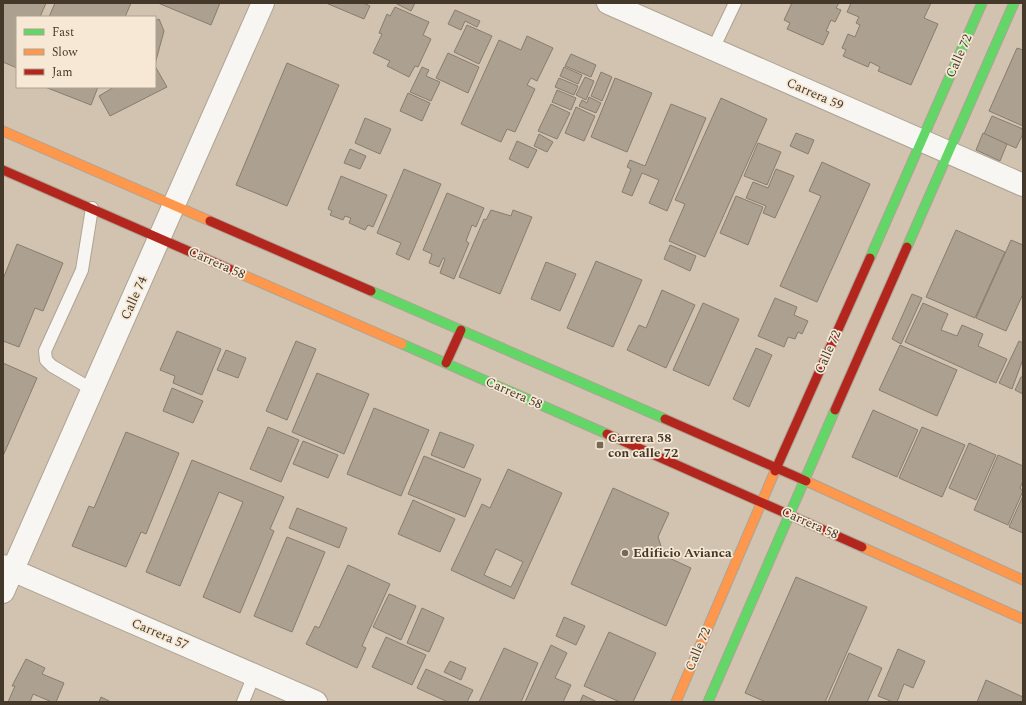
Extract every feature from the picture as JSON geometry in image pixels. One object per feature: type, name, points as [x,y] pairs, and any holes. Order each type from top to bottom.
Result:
[{"type":"street","name":"Calle 74","points":[[3,592],[8,568],[93,390],[263,3]]},
{"type":"street","name":"Carrera 59","points":[[608,3],[1023,185]]},
{"type":"street","name":"Calle 72","points":[[676,702],[762,501],[982,3]]},
{"type":"street","points":[[708,702],[789,513],[1014,3]]},
{"type":"street","points":[[3,132],[804,479],[1023,580]]},
{"type":"street","name":"Carrera 58","points":[[3,170],[762,501],[1023,619]]},
{"type":"street","points":[[446,363],[461,330]]},
{"type":"street","name":"Carrera 57","points":[[8,568],[316,702]]},
{"type":"lane","points":[[713,49],[735,3]]},
{"type":"lane","points":[[92,208],[82,270],[45,351],[46,360],[52,366],[93,390]]},
{"type":"lane","points":[[243,702],[254,675]]},
{"type":"building","points":[[3,3],[46,3],[40,16],[16,16],[16,68],[3,62]]},
{"type":"building","points":[[55,3],[131,3],[125,16],[49,16]]},
{"type":"building","points":[[158,3],[220,3],[211,25]]},
{"type":"building","points":[[326,3],[363,3],[370,6],[364,19]]},
{"type":"building","points":[[395,3],[415,3],[411,11]]},
{"type":"building","points":[[792,3],[839,3],[836,8],[841,10],[835,22],[831,20],[826,31],[829,32],[823,45],[787,29],[790,23],[784,20]]},
{"type":"building","points":[[851,3],[931,3],[924,18],[938,24],[911,85],[878,71],[880,67],[870,62],[868,67],[843,56],[846,50],[842,48],[848,34],[855,37],[860,25],[856,23],[859,17],[847,12]]},
{"type":"building","points":[[395,7],[429,22],[423,35],[431,39],[418,67],[415,66],[409,77],[387,66],[390,61],[373,53],[382,34],[379,33],[387,14],[390,16]]},
{"type":"building","points":[[455,10],[480,21],[477,27],[465,21],[461,30],[448,24]]},
{"type":"building","points":[[159,19],[164,31],[156,60],[156,20]]},
{"type":"building","points":[[467,25],[492,36],[479,64],[454,52]]},
{"type":"building","points":[[527,36],[553,48],[537,81],[531,78],[527,85],[535,89],[515,132],[507,129],[501,142],[461,124],[499,40],[521,50]]},
{"type":"building","points":[[1017,48],[1023,50],[1023,126],[989,111]]},
{"type":"building","points":[[448,53],[479,67],[468,93],[436,78]]},
{"type":"building","points":[[571,54],[596,65],[591,77],[565,66]]},
{"type":"building","points":[[287,63],[339,85],[287,206],[236,185]]},
{"type":"building","points":[[422,67],[429,70],[426,76],[440,82],[431,101],[410,92]]},
{"type":"building","points":[[564,67],[582,75],[578,84],[560,76]]},
{"type":"building","points":[[156,68],[167,87],[110,116],[99,96],[112,88],[156,88]]},
{"type":"building","points":[[601,72],[612,77],[602,101],[591,96]]},
{"type":"building","points":[[585,77],[594,81],[586,100],[576,95]]},
{"type":"building","points":[[559,78],[578,86],[574,95],[555,87]]},
{"type":"building","points":[[615,78],[652,93],[627,152],[591,137]]},
{"type":"building","points":[[48,88],[98,88],[91,105]]},
{"type":"building","points":[[557,90],[576,98],[571,110],[552,102]]},
{"type":"building","points":[[408,93],[430,103],[422,121],[400,111]]},
{"type":"building","points":[[589,97],[601,103],[596,113],[579,106],[582,100],[587,103]]},
{"type":"building","points":[[721,98],[767,119],[705,257],[669,241],[685,204],[675,200]]},
{"type":"building","points":[[551,104],[570,113],[557,139],[538,131]]},
{"type":"building","points":[[671,104],[706,118],[667,211],[649,203],[659,180],[642,173],[632,196],[622,192],[631,169],[627,167],[630,160],[645,166]]},
{"type":"building","points":[[576,107],[595,116],[584,141],[565,133]]},
{"type":"building","points":[[992,116],[1023,129],[1023,134],[1016,148],[984,134]]},
{"type":"building","points":[[365,118],[391,129],[380,154],[355,143]]},
{"type":"building","points":[[796,133],[814,140],[808,154],[790,146]]},
{"type":"building","points":[[983,133],[1007,144],[1000,161],[976,150]]},
{"type":"building","points":[[539,134],[553,142],[547,152],[534,146]]},
{"type":"building","points":[[517,141],[537,150],[528,168],[509,159]]},
{"type":"building","points":[[758,143],[781,152],[767,185],[744,176]]},
{"type":"building","points":[[350,149],[366,156],[360,169],[344,163]]},
{"type":"building","points":[[822,162],[870,184],[817,302],[780,286],[821,196],[809,191]]},
{"type":"building","points":[[404,169],[441,184],[409,260],[396,254],[401,243],[377,233]]},
{"type":"building","points":[[776,169],[794,176],[775,218],[763,213],[766,206],[746,198],[753,182],[768,188]]},
{"type":"building","points":[[341,176],[387,195],[373,227],[368,225],[365,230],[349,223],[351,218],[345,216],[343,220],[330,215],[332,211],[328,209]]},
{"type":"building","points":[[447,193],[484,208],[476,227],[472,225],[466,241],[469,243],[454,279],[440,273],[445,259],[443,258],[439,267],[429,263],[432,254],[423,250]]},
{"type":"building","points":[[736,196],[763,207],[748,245],[720,233]]},
{"type":"building","points":[[491,210],[511,216],[513,210],[532,217],[500,294],[459,277],[484,219],[486,220]]},
{"type":"building","points":[[956,230],[1005,252],[975,318],[926,297]]},
{"type":"building","points":[[1011,240],[1023,245],[1023,294],[1006,331],[976,318]]},
{"type":"building","points":[[17,244],[63,263],[43,311],[35,308],[19,347],[3,341],[3,279]]},
{"type":"building","points":[[670,245],[696,256],[690,271],[664,259]]},
{"type":"building","points":[[596,261],[642,280],[613,347],[567,328]]},
{"type":"building","points":[[546,262],[576,274],[560,311],[531,299]]},
{"type":"building","points":[[662,290],[695,305],[666,368],[627,350],[639,325],[646,328]]},
{"type":"building","points":[[912,294],[922,298],[901,344],[892,339]]},
{"type":"building","points":[[775,298],[797,307],[794,315],[808,321],[802,334],[798,332],[795,339],[788,337],[784,347],[758,336]]},
{"type":"building","points":[[703,303],[739,319],[709,386],[673,370]]},
{"type":"building","points":[[923,303],[948,314],[941,330],[957,336],[962,325],[983,334],[978,346],[1007,359],[996,383],[905,342]]},
{"type":"building","points":[[177,331],[221,349],[202,395],[173,383],[175,376],[160,370]]},
{"type":"building","points":[[296,341],[316,349],[287,420],[266,411]]},
{"type":"building","points":[[1019,341],[1023,343],[1023,359],[1012,389],[999,383]]},
{"type":"building","points":[[900,345],[957,370],[937,416],[879,390]]},
{"type":"building","points":[[756,348],[772,355],[749,407],[733,399]]},
{"type":"building","points":[[226,350],[246,358],[238,378],[217,370]]},
{"type":"building","points":[[3,363],[37,378],[3,456]]},
{"type":"building","points":[[317,373],[369,394],[344,454],[292,432]]},
{"type":"building","points":[[1021,377],[1023,377],[1023,394],[1015,390]]},
{"type":"building","points":[[172,388],[203,401],[193,423],[163,411]]},
{"type":"building","points":[[374,408],[429,430],[401,496],[347,474]]},
{"type":"building","points":[[873,410],[918,430],[897,477],[852,457]]},
{"type":"building","points":[[268,427],[299,440],[281,482],[250,469]]},
{"type":"building","points":[[922,427],[965,445],[942,497],[899,478]]},
{"type":"building","points":[[126,432],[179,453],[146,534],[141,532],[126,567],[72,546],[89,506],[94,508]]},
{"type":"building","points":[[440,432],[474,445],[464,468],[431,455]]},
{"type":"building","points":[[303,441],[338,455],[328,478],[293,464]]},
{"type":"building","points":[[969,443],[996,455],[976,500],[949,488]]},
{"type":"building","points":[[998,455],[1023,466],[1023,481],[1020,488],[1023,491],[1008,525],[974,510]]},
{"type":"building","points":[[424,456],[481,479],[465,517],[408,494]]},
{"type":"building","points":[[192,460],[284,497],[270,529],[274,531],[240,613],[203,597],[243,502],[219,492],[180,586],[146,572]]},
{"type":"building","points":[[508,469],[562,493],[514,599],[451,570],[482,504],[490,508]],"holes":[[[496,549],[523,562],[511,587],[484,575]]]},
{"type":"building","name":"Edificio Avianca","points":[[613,488],[669,513],[658,537],[662,549],[667,557],[691,568],[666,626],[571,584]]},
{"type":"building","points":[[1023,496],[1023,533],[1009,527]]},
{"type":"building","points":[[413,500],[455,519],[440,552],[398,534]]},
{"type":"building","points":[[297,508],[347,528],[339,548],[289,528]]},
{"type":"building","points":[[287,537],[325,552],[292,632],[254,616]]},
{"type":"building","points":[[348,565],[390,584],[362,646],[366,648],[357,668],[306,644],[315,626],[319,628]]},
{"type":"building","points":[[796,577],[867,607],[825,702],[766,702],[745,693]]},
{"type":"building","points":[[389,594],[416,606],[401,640],[373,627]]},
{"type":"building","points":[[422,608],[444,618],[429,652],[407,643]]},
{"type":"building","points":[[564,617],[585,626],[576,645],[556,636]]},
{"type":"building","points":[[609,632],[656,653],[633,702],[620,702],[584,686]]},
{"type":"building","points":[[386,637],[426,655],[412,685],[372,667]]},
{"type":"building","points":[[551,645],[567,653],[555,678],[571,685],[563,702],[525,702]]},
{"type":"building","points":[[504,648],[538,663],[521,702],[479,702]]},
{"type":"building","points":[[898,649],[925,661],[913,688],[904,684],[897,702],[893,702],[878,696]]},
{"type":"building","points":[[849,653],[882,668],[867,702],[828,702]]},
{"type":"building","points":[[26,659],[45,668],[42,674],[64,683],[56,702],[52,702],[33,694],[30,702],[8,702],[15,686],[12,686]]},
{"type":"building","points":[[450,661],[466,668],[461,680],[444,672]]},
{"type":"building","points":[[426,669],[473,690],[467,702],[448,702],[417,688]]},
{"type":"building","points":[[986,680],[1023,697],[1023,702],[977,702]]},
{"type":"building","points":[[583,695],[597,702],[580,702]]},
{"type":"building","points":[[101,697],[111,702],[99,702]]},
{"type":"traffic: fast","points":[[870,258],[982,3]]},
{"type":"traffic: fast","points":[[907,247],[1014,3]]},
{"type":"traffic: fast","points":[[371,291],[665,419]]},
{"type":"traffic: fast","points":[[402,344],[607,434]]},
{"type":"traffic: fast","points":[[708,702],[835,410]]},
{"type":"traffic: slow","points":[[3,131],[210,221]]},
{"type":"traffic: slow","points":[[234,271],[402,344]]},
{"type":"traffic: slow","points":[[676,702],[775,471]]},
{"type":"traffic: slow","points":[[806,481],[1023,580]]},
{"type":"traffic: slow","points":[[862,547],[1023,619]]},
{"type":"traffic: jam","points":[[3,170],[234,271]]},
{"type":"traffic: jam","points":[[210,221],[371,291]]},
{"type":"traffic: jam","points":[[835,410],[907,247]]},
{"type":"traffic: jam","points":[[775,471],[870,258]]},
{"type":"traffic: jam","points":[[446,363],[461,330]]},
{"type":"traffic: jam","points":[[665,419],[806,481]]},
{"type":"traffic: jam","points":[[607,434],[862,547]]},
{"type":"place","name":"Carrera 58 con calle 72","points":[[600,445]]},
{"type":"place","name":"Edificio Avianca","points":[[625,553]]}]
